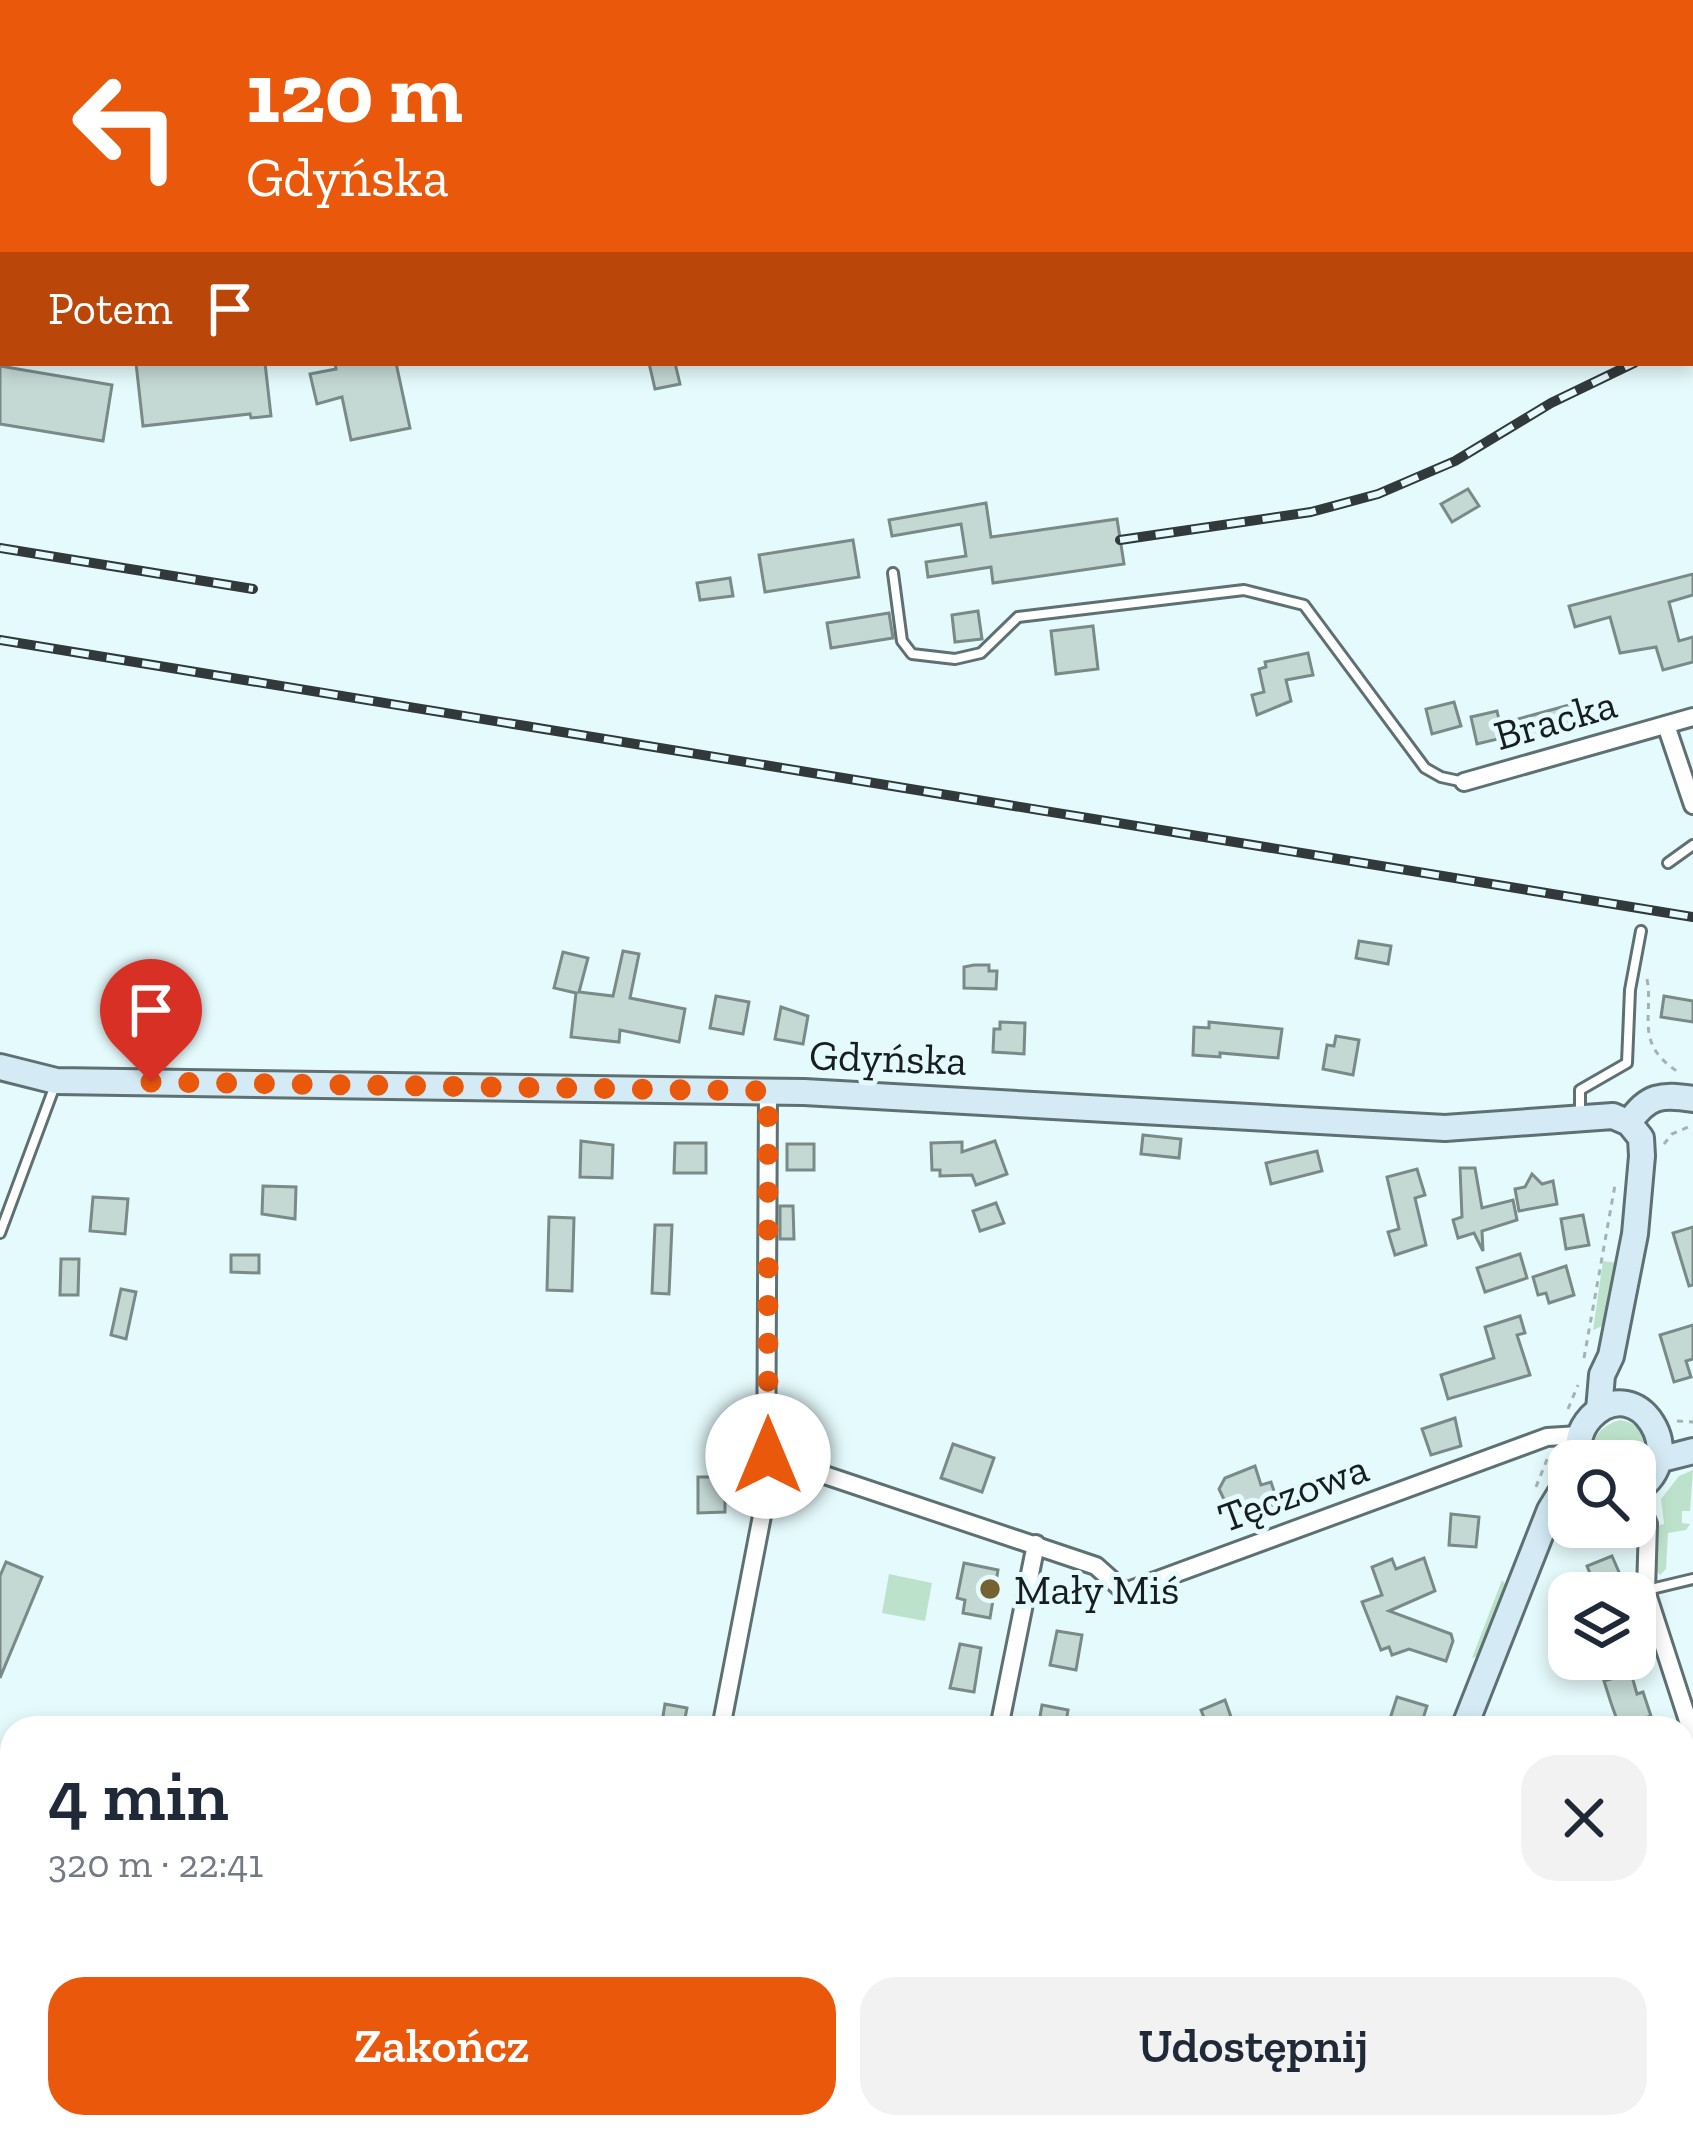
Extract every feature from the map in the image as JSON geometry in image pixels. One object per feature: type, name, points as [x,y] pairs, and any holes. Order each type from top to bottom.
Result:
[{"type":"main road","name":"Gdyńska","points":[[0,1066],[56,1081],[768,1091],[1445,1127],[1613,1116],[1635,1130]]},
{"type":"main road","points":[[1583,1440],[1599,1410],[1635,1234],[1635,1130],[1641,1105],[1662,1094],[1685,1090]]},
{"type":"main road","points":[[1611,1356],[1626,1404]]},
{"type":"main road","points":[[1599,1410],[1626,1404],[1649,1413],[1693,1451]]},
{"type":"main road","points":[[1656,1470],[1674,1437]]},
{"type":"main road","points":[[1469,1716],[1548,1519]]},
{"type":"street","name":"Bracka","points":[[1464,782],[1693,717]]},
{"type":"street","name":"Bracka","points":[[1666,725],[1693,805]]},
{"type":"street","points":[[723,1716],[766,1495],[768,1091]]},
{"type":"street","name":"Tęczowa","points":[[768,1456],[1096,1566],[1125,1592],[1547,1437],[1556,1440]]},
{"type":"street","points":[[1001,1716],[1036,1544]]},
{"type":"street","points":[[1656,1622],[1687,1716]]},
{"type":"lane","points":[[893,573],[902,640],[912,655],[955,659],[981,653],[1018,617],[1244,590],[1304,605],[1425,768],[1464,782]]},
{"type":"lane","points":[[1668,862],[1693,845]]},
{"type":"lane","points":[[1580,1118],[1580,1090],[1627,1063],[1641,931]]},
{"type":"lane","points":[[0,1233],[56,1081]]},
{"type":"lane","points":[[1656,1588],[1693,1579]]},
{"type":"path","points":[[1633,976],[1649,979],[1648,1035],[1685,1090]]},
{"type":"path","points":[[1660,1157],[1672,1134],[1693,1125]]},
{"type":"path","points":[[1674,1437],[1693,1422]]},
{"type":"green space","points":[[1603,1261],[1617,1263],[1605,1325],[1593,1330]]},
{"type":"green space","points":[[1620,1420],[1631,1423],[1647,1440],[1595,1440],[1606,1426]]},
{"type":"green space","points":[[1693,1470],[1690,1511],[1682,1511],[1682,1523],[1690,1524],[1686,1530],[1668,1533],[1666,1569],[1660,1575],[1654,1568],[1657,1526],[1664,1524],[1661,1499],[1679,1476]]},
{"type":"green space","points":[[889,1574],[932,1583],[925,1621],[882,1613]]},
{"type":"green space","points":[[1502,1580],[1509,1589],[1482,1655],[1472,1658]]},
{"type":"building","points":[[0,366],[112,385],[103,441],[0,424]]},
{"type":"building","points":[[136,366],[265,366],[271,416],[251,418],[250,414],[143,426]]},
{"type":"building","points":[[397,366],[410,428],[351,440],[342,397],[317,404],[310,374]]},
{"type":"building","points":[[650,366],[676,366],[680,384],[655,389]]},
{"type":"building","points":[[1468,489],[1479,506],[1452,522],[1441,504]]},
{"type":"building","points":[[986,503],[991,537],[1117,519],[1124,564],[993,583],[991,567],[928,577],[926,562],[966,556],[961,524],[892,536],[889,520]]},
{"type":"building","points":[[853,540],[859,577],[765,592],[759,555]]},
{"type":"building","points":[[1693,574],[1693,595],[1669,602],[1679,641],[1693,637],[1693,662],[1663,670],[1656,647],[1620,653],[1610,617],[1575,627],[1569,606]]},
{"type":"building","points":[[730,578],[733,596],[700,600],[697,583]]},
{"type":"building","points":[[978,611],[982,639],[955,642],[952,615]]},
{"type":"building","points":[[889,613],[893,638],[831,648],[827,623]]},
{"type":"building","points":[[1093,626],[1098,669],[1056,674],[1051,631]]},
{"type":"building","points":[[1308,653],[1313,675],[1286,680],[1291,701],[1257,715],[1252,695],[1264,692],[1259,669],[1266,667],[1265,662]]},
{"type":"building","points":[[1454,702],[1461,726],[1432,734],[1426,709]]},
{"type":"building","points":[[1576,703],[1582,725],[1529,740],[1527,732],[1477,744],[1471,717],[1497,711],[1500,724]]},
{"type":"building","points":[[1359,941],[1391,946],[1388,964],[1356,958]]},
{"type":"building","points":[[623,951],[639,954],[630,998],[685,1009],[679,1042],[620,1030],[619,1042],[571,1037],[576,993],[554,988],[563,952],[588,958],[579,992],[613,996]]},
{"type":"building","points":[[989,965],[989,971],[997,971],[996,989],[964,988],[964,967]]},
{"type":"building","points":[[716,996],[749,1002],[743,1034],[710,1028]]},
{"type":"building","points":[[1664,996],[1693,1001],[1693,1022],[1661,1017]]},
{"type":"building","points":[[781,1007],[808,1016],[803,1044],[775,1039]]},
{"type":"building","points":[[1000,1022],[1025,1023],[1024,1054],[993,1052],[994,1029],[1000,1029]]},
{"type":"building","points":[[1209,1022],[1282,1029],[1278,1058],[1193,1055],[1194,1027],[1209,1028]]},
{"type":"building","points":[[1336,1036],[1359,1040],[1353,1075],[1323,1069],[1327,1045],[1334,1046]]},
{"type":"building","points":[[1143,1135],[1181,1139],[1179,1158],[1141,1154]]},
{"type":"building","points":[[581,1141],[613,1145],[612,1178],[580,1177]]},
{"type":"building","points":[[995,1141],[1007,1174],[976,1185],[972,1175],[940,1176],[940,1170],[932,1170],[931,1143],[962,1142],[962,1152]]},
{"type":"building","points":[[675,1143],[706,1143],[706,1173],[674,1173]]},
{"type":"building","points":[[787,1144],[814,1144],[814,1170],[787,1170]]},
{"type":"building","points":[[1317,1151],[1322,1171],[1271,1184],[1266,1163]]},
{"type":"building","points":[[1460,1168],[1475,1168],[1482,1208],[1513,1200],[1517,1220],[1482,1231],[1483,1251],[1474,1233],[1458,1238],[1453,1220],[1462,1217]]},
{"type":"building","points":[[1417,1169],[1425,1195],[1415,1198],[1426,1245],[1395,1255],[1388,1232],[1399,1229],[1387,1177]]},
{"type":"building","points":[[1532,1174],[1542,1184],[1553,1181],[1557,1204],[1519,1211],[1515,1189],[1525,1187]]},
{"type":"building","points":[[263,1186],[296,1187],[295,1219],[262,1214]]},
{"type":"building","points":[[93,1197],[128,1199],[125,1234],[90,1231]]},
{"type":"building","points":[[996,1203],[1004,1223],[980,1231],[973,1211]]},
{"type":"building","points":[[780,1206],[793,1206],[794,1239],[780,1239]]},
{"type":"building","points":[[1583,1215],[1589,1245],[1566,1249],[1561,1219]]},
{"type":"building","points":[[549,1217],[574,1218],[572,1291],[547,1290]]},
{"type":"building","points":[[655,1225],[672,1225],[669,1294],[652,1293]]},
{"type":"building","points":[[1693,1227],[1693,1285],[1689,1286],[1673,1233]]},
{"type":"building","points":[[1520,1254],[1527,1278],[1485,1292],[1477,1268]]},
{"type":"building","points":[[231,1255],[259,1255],[259,1273],[231,1272]]},
{"type":"building","points":[[61,1259],[79,1259],[78,1295],[60,1295]]},
{"type":"building","points":[[1566,1266],[1574,1295],[1549,1303],[1546,1293],[1538,1295],[1533,1277]]},
{"type":"building","points":[[121,1289],[136,1292],[126,1339],[111,1335]]},
{"type":"building","points":[[1520,1316],[1525,1333],[1517,1335],[1530,1375],[1448,1399],[1441,1375],[1494,1358],[1485,1327]]},
{"type":"building","points":[[1693,1325],[1693,1359],[1686,1361],[1691,1377],[1674,1382],[1660,1335]]},
{"type":"building","points":[[1455,1418],[1461,1446],[1431,1455],[1422,1429]]},
{"type":"building","points":[[953,1444],[994,1458],[982,1492],[941,1478]]},
{"type":"building","points":[[1255,1466],[1261,1485],[1271,1482],[1278,1503],[1231,1514],[1219,1489],[1225,1478]]},
{"type":"building","points":[[698,1477],[725,1477],[725,1512],[698,1513]]},
{"type":"building","points":[[1451,1514],[1479,1517],[1476,1547],[1449,1545]]},
{"type":"building","points":[[1612,1556],[1619,1572],[1589,1572],[1587,1566]]},
{"type":"building","points":[[1424,1558],[1435,1591],[1389,1611],[1451,1634],[1446,1661],[1409,1649],[1392,1655],[1389,1647],[1381,1650],[1362,1602],[1382,1595],[1372,1567],[1392,1559],[1396,1569]]},
{"type":"building","points":[[6,1562],[42,1577],[0,1678],[0,1576]]},
{"type":"building","points":[[964,1563],[998,1570],[990,1618],[963,1613],[965,1600],[957,1598]]},
{"type":"building","points":[[1057,1631],[1082,1635],[1076,1670],[1050,1665]]},
{"type":"building","points":[[960,1644],[981,1648],[974,1692],[950,1688]]},
{"type":"building","points":[[1633,1680],[1651,1716],[1616,1716],[1604,1681]]},
{"type":"building","points":[[1397,1697],[1427,1706],[1424,1716],[1391,1716]]},
{"type":"building","points":[[1225,1700],[1231,1716],[1203,1716],[1201,1710]]},
{"type":"building","points":[[665,1704],[687,1708],[685,1716],[663,1716]]},
{"type":"building","points":[[1042,1705],[1068,1710],[1067,1716],[1040,1716]]},
{"type":"railway","points":[[1120,540],[1311,512],[1378,494],[1455,461],[1551,403],[1628,366]]},
{"type":"railway","points":[[0,548],[253,589]]},
{"type":"railway","points":[[0,640],[1693,917]]},
{"type":"place","name":"Mały Miś","points":[[990,1589]]},
{"type":"route","points":[[151,1082],[768,1091],[768,1456]]}]
